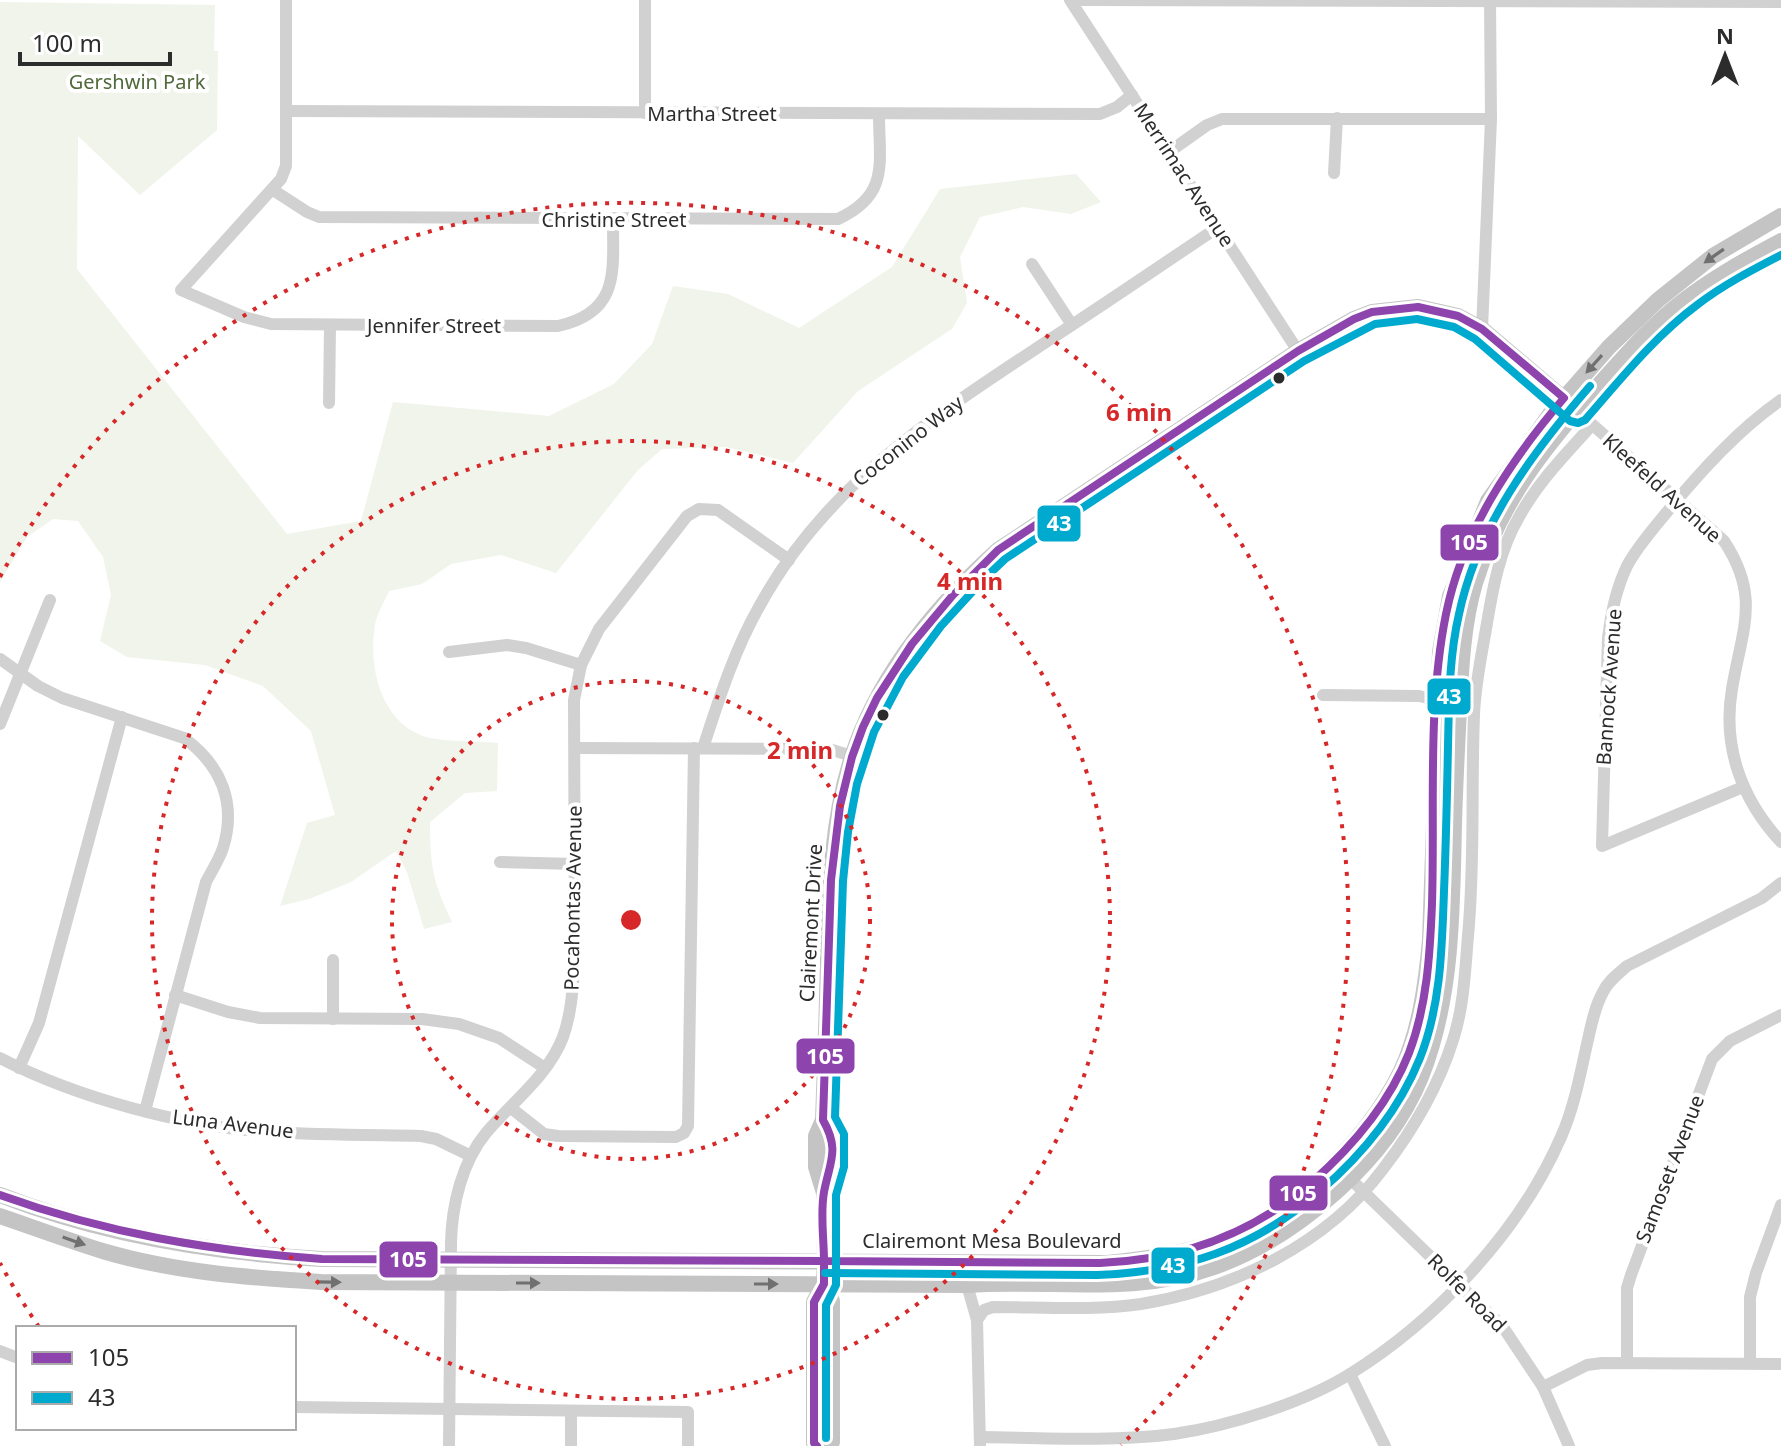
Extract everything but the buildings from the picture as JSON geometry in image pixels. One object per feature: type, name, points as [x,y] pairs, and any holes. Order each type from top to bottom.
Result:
[{"type":"main road","name":"Clairemont Mesa Boulevard","points":[[0,1195],[152,1240],[263,1256],[322,1259],[1107,1263],[1174,1255],[1208,1245],[1265,1218],[1292,1200],[1334,1163],[1366,1128],[1401,1071],[1417,1025],[1426,986],[1433,881],[1440,652],[1447,611],[1477,523],[1501,479],[1564,398],[1609,347],[1658,300],[1713,256],[1781,216]]},
{"type":"main road","name":"Clairemont Mesa Boulevard","points":[[0,1216],[107,1252],[148,1262],[261,1279],[450,1283],[998,1283],[1108,1286],[1180,1277],[1216,1267],[1277,1238],[1306,1218],[1351,1178],[1384,1142],[1420,1080],[1441,1016],[1454,903],[1462,653],[1475,582],[1517,487],[1535,460],[1622,359],[1676,306],[1781,241]]},
{"type":"main road","name":"Clairemont Drive","points":[[817,1446],[814,1443],[814,1302],[824,1284],[824,1193],[832,1167],[832,1136],[823,1120],[828,889],[838,811],[852,756],[869,715],[892,673],[927,624],[967,578],[998,550],[1298,351],[1354,319],[1395,308],[1418,307],[1458,316],[1482,329],[1577,411]]},
{"type":"main road","points":[[1437,700],[1458,731]]},
{"type":"main road","name":"Clairemont Drive","points":[[824,1284],[832,1301],[830,1446]]},
{"type":"street","points":[[273,190],[286,166],[286,0]]},
{"type":"street","points":[[645,0],[645,113]]},
{"type":"street","name":"Merrimac Avenue","points":[[1070,0],[1298,351]]},
{"type":"street","points":[[1082,0],[1781,2]]},
{"type":"street","points":[[1482,329],[1491,119],[1490,1]]},
{"type":"street","name":"Martha Street","points":[[286,111],[1100,114],[1117,107],[1132,95]]},
{"type":"street","name":"Christine Street","points":[[273,190],[319,217],[838,219],[858,210],[877,186],[879,114]]},
{"type":"street","points":[[1334,173],[1337,118]]},
{"type":"street","points":[[1169,152],[1207,125],[1222,119],[1491,119]]},
{"type":"street","name":"Jennifer Street","points":[[273,190],[181,290],[244,317],[271,324],[558,326],[577,322],[599,307],[610,288],[613,220]]},
{"type":"street","name":"Coconino Way","points":[[511,1108],[544,1134],[676,1137],[684,1133],[690,1118],[699,748],[728,672],[759,606],[789,560],[843,493],[866,471],[936,414],[1217,228]]},
{"type":"street","points":[[1032,264],[1072,325]]},
{"type":"street","points":[[329,403],[330,326]]},
{"type":"street","name":"Bannock Avenue","points":[[1743,787],[1602,846],[1608,638],[1611,610],[1627,565],[1677,500],[1758,416],[1781,400]]},
{"type":"street","name":"Kleefeld Avenue","points":[[1577,411],[1724,541],[1744,577],[1746,620],[1731,692],[1731,751],[1743,787],[1764,824],[1781,842]]},
{"type":"street","points":[[977,1320],[984,1310],[993,1307],[1140,1304],[1242,1276],[1312,1237],[1366,1193],[1397,1151],[1428,1100],[1446,1061],[1460,1013],[1470,922],[1474,703],[1490,600],[1501,559],[1518,518],[1553,467],[1591,426]]},
{"type":"street","name":"Pocahontas Avenue","points":[[449,1446],[451,1216],[471,1156],[486,1134],[545,1068],[562,1038],[572,999],[575,958],[574,700],[581,665],[599,629],[687,516],[699,509],[718,510],[789,560]]},
{"type":"street","points":[[0,724],[50,600]]},
{"type":"street","points":[[449,652],[507,645],[581,665]]},
{"type":"street","points":[[0,659],[62,698],[184,738],[200,749],[218,772],[228,815],[223,848],[206,882],[145,1111]]},
{"type":"street","points":[[1323,695],[1419,696],[1437,700]]},
{"type":"street","points":[[19,1068],[39,1023],[122,717]]},
{"type":"street","points":[[575,748],[829,749],[852,756]]},
{"type":"street","points":[[500,862],[575,864]]},
{"type":"street","points":[[967,1285],[977,1320],[980,1442],[1118,1442],[1172,1434],[1257,1414],[1350,1374],[1405,1334],[1459,1284],[1500,1239],[1528,1199],[1561,1137],[1577,1089],[1593,1017],[1609,982],[1627,966],[1762,898],[1781,883]]},
{"type":"street","points":[[333,960],[333,1019]]},
{"type":"street","points":[[175,995],[228,1012],[260,1018],[422,1019],[459,1024],[499,1038],[545,1068]]},
{"type":"street","name":"Samoset Avenue","points":[[1627,1363],[1627,1288],[1712,1059],[1730,1041],[1781,1015]]},
{"type":"street","name":"Luna Avenue","points":[[0,1058],[49,1080],[145,1111],[266,1132],[421,1136],[436,1139],[471,1156]]},
{"type":"street","name":"Rolfe Road","points":[[1334,1163],[1503,1327],[1543,1387],[1569,1446]]},
{"type":"street","points":[[1750,1363],[1750,1297],[1781,1205]]},
{"type":"street","points":[[1543,1387],[1587,1365],[1781,1364]]},
{"type":"street","points":[[1350,1374],[1385,1446]]},
{"type":"street","points":[[296,1407],[688,1412],[688,1446]]},
{"type":"street","points":[[571,1411],[571,1446]]},
{"type":"green space","name":"Gershwin Park","points":[[0,2],[215,5],[217,130],[140,195],[78,136],[77,269],[287,534],[361,521],[393,402],[549,416],[614,384],[652,344],[673,286],[728,294],[799,328],[892,267],[940,189],[1076,174],[1101,202],[1071,214],[1023,207],[980,217],[960,257],[967,303],[952,329],[858,391],[793,463],[726,447],[662,449],[638,470],[556,573],[501,555],[451,564],[422,584],[389,591],[376,621],[373,641],[380,690],[396,718],[408,728],[430,738],[498,743],[497,791],[465,793],[430,822],[434,874],[452,922],[424,929],[407,872],[396,851],[351,882],[309,899],[280,906],[307,823],[335,815],[311,731],[263,686],[205,665],[127,657],[100,641],[111,595],[103,557],[78,521],[53,519],[27,537],[0,582]]},
{"type":"transit line","name":"43","points":[[826,1438],[826,1305],[836,1285],[836,1195],[844,1167],[844,1134],[835,1117],[843,881],[848,832],[857,784],[874,732],[903,677],[941,626],[1005,559],[1304,361],[1375,324],[1417,319],[1454,327],[1475,339],[1570,421],[1578,423],[1585,420],[1681,317],[1727,284],[1781,255]]},
{"type":"transit line","name":"105","points":[[1418,307],[1458,316],[1482,329],[1564,398],[1525,447],[1491,498],[1464,554],[1446,614],[1436,685],[1432,904],[1426,980],[1415,1035],[1391,1090],[1368,1124],[1341,1155],[1288,1201],[1239,1230],[1186,1250],[1158,1257],[1100,1263],[824,1261],[823,1200],[832,1148],[823,1120],[831,880],[840,806],[852,757],[877,698],[912,644],[953,595],[998,550],[1298,351],[1372,312],[1418,307]]},
{"type":"transit line","name":"43","points":[[825,1273],[1097,1275],[1159,1269],[1216,1254],[1269,1229],[1319,1192],[1364,1147],[1390,1114],[1411,1077],[1427,1038],[1436,997],[1442,933],[1450,680],[1456,630],[1468,581],[1479,550],[1510,492],[1548,437],[1590,386]]},
{"type":"transit line","name":"105","points":[[0,1195],[79,1220],[159,1238],[240,1251],[322,1259],[824,1261]]},
{"type":"transit line","name":"105","points":[[817,1446],[814,1443],[814,1302],[824,1284],[824,1261]]}]
